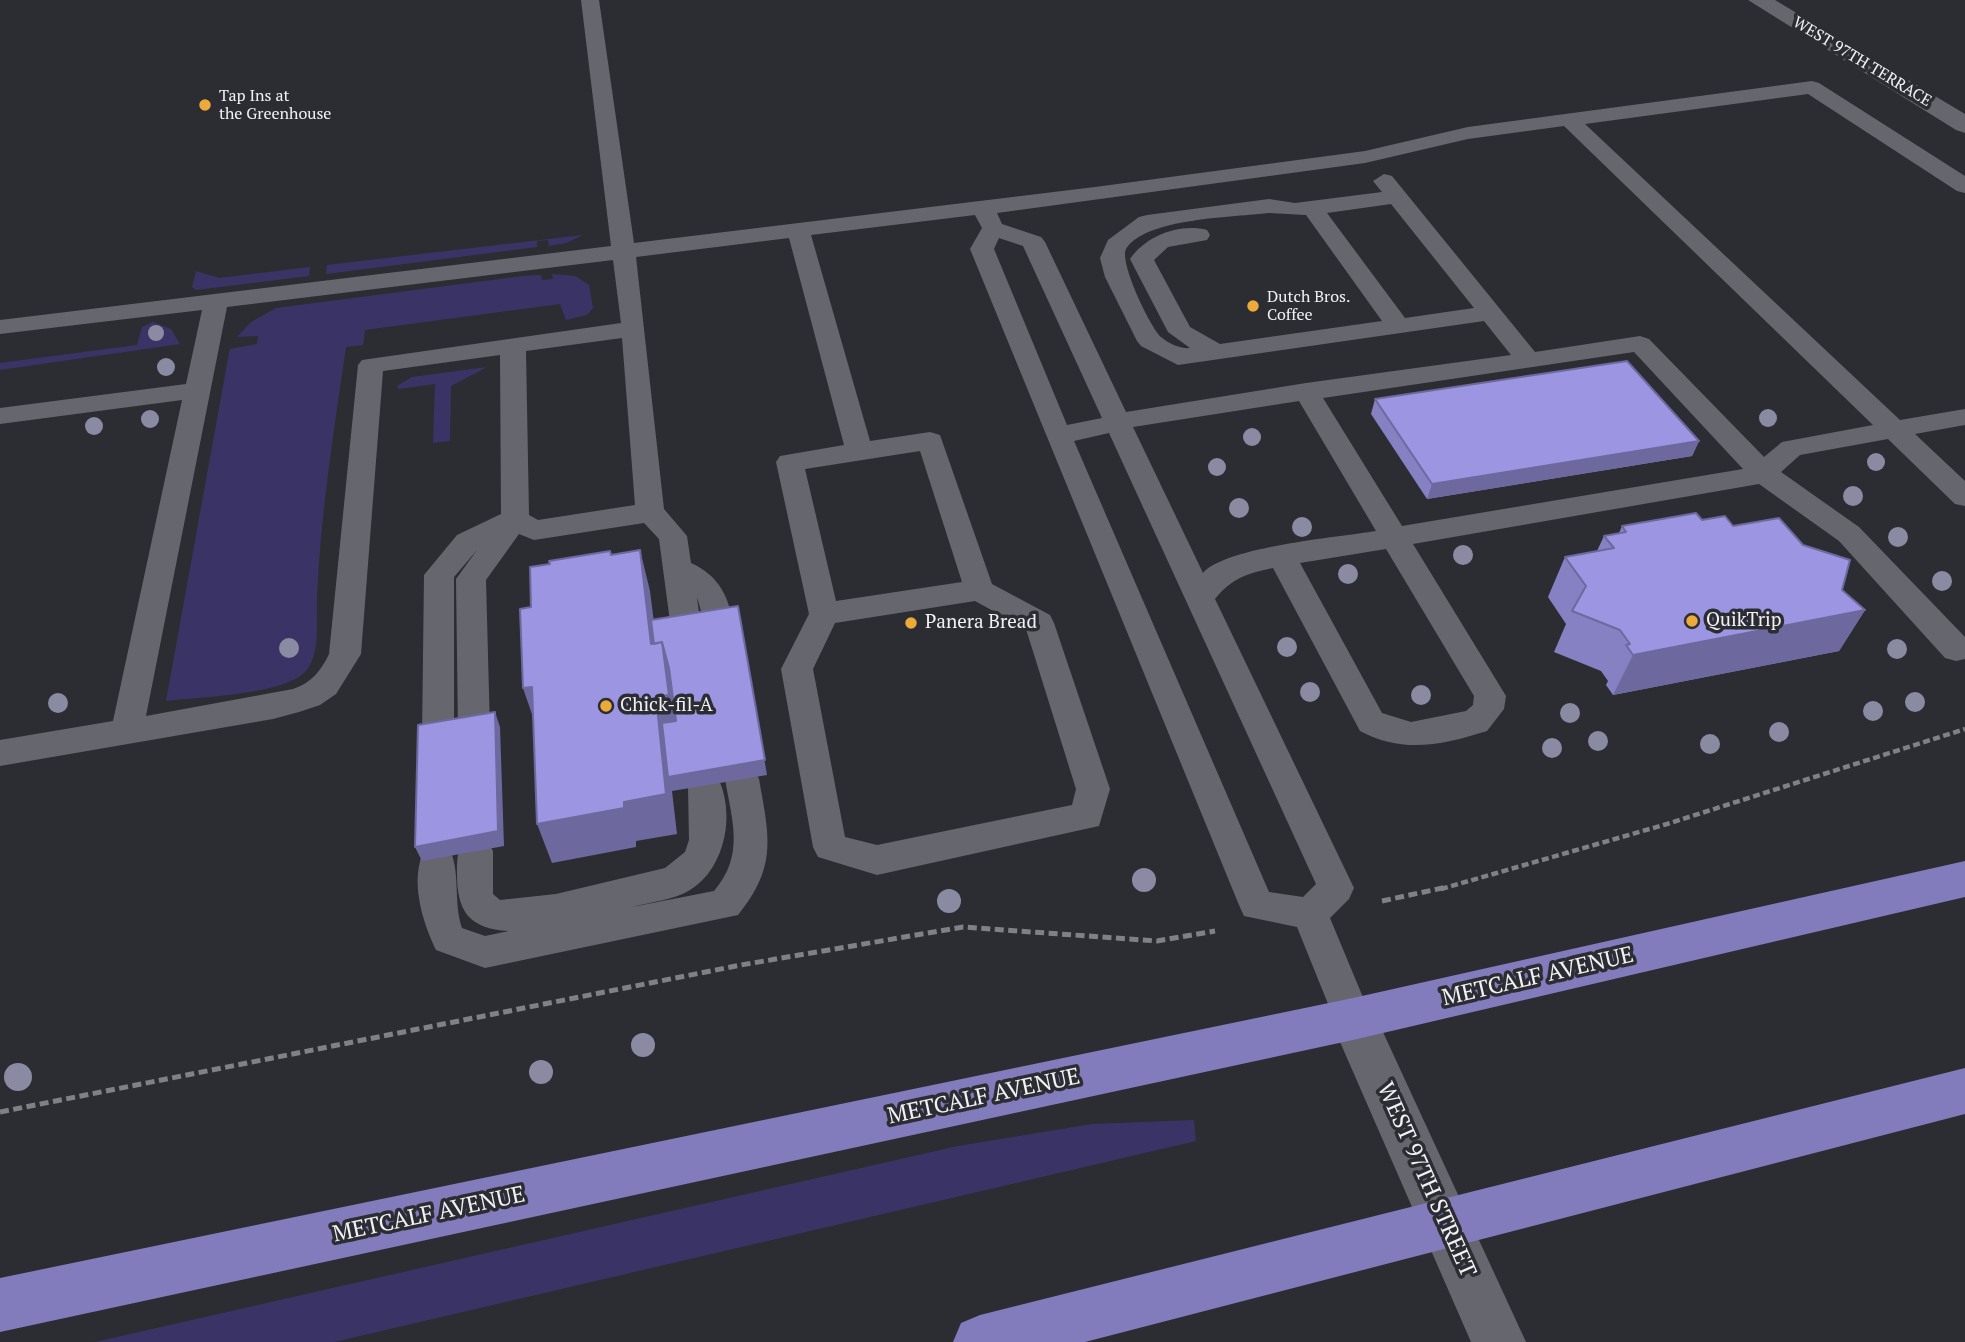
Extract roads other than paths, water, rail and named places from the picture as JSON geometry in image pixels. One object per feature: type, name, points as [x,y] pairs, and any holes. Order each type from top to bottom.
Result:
[{"type":"main road","name":"METCALF AVENUE","points":[[0,1305],[1353,1019],[1965,879]]},
{"type":"main road","points":[[980,1342],[1965,1091]]},
{"type":"street","name":"WEST 97TH TERRACE","points":[[1759,0],[1965,125]]},
{"type":"street","name":"WEST 97TH STREET","points":[[1353,1019],[1499,1342]]},
{"type":"lane","points":[[590,0],[634,329],[650,512],[673,536],[686,629]]},
{"type":"lane","points":[[0,327],[798,230],[988,217],[1365,157],[1468,133],[1812,87],[1965,186]]},
{"type":"lane","points":[[1567,118],[1965,497]]},
{"type":"lane","points":[[1365,157],[1528,360]]},
{"type":"lane","points":[[1397,197],[1304,209],[1269,206],[1147,222],[1116,245],[1112,258],[1117,277],[1150,341],[1178,357],[1491,313]]},
{"type":"lane","points":[[1304,209],[1398,326]]},
{"type":"lane","points":[[1216,352],[1180,332],[1142,259],[1161,241],[1283,223],[1304,209]]},
{"type":"lane","points":[[988,217],[1033,242],[1336,888],[1310,914]]},
{"type":"lane","points":[[988,217],[982,248],[1058,436],[1257,905],[1310,914]]},
{"type":"lane","points":[[798,230],[859,452]]},
{"type":"lane","points":[[127,731],[216,300]]},
{"type":"lane","points":[[0,753],[273,707],[313,695],[334,679],[345,654],[371,365],[634,329]]},
{"type":"lane","points":[[1058,436],[1117,425],[1156,414],[1640,344],[1765,474],[1849,534],[1956,650],[1965,648]]},
{"type":"lane","points":[[474,731],[471,579],[515,519],[513,346]]},
{"type":"lane","points":[[0,416],[198,390]]},
{"type":"lane","points":[[1282,557],[1371,722],[1388,731],[1411,734],[1476,722],[1488,709],[1490,696],[1306,391]]},
{"type":"lane","points":[[1199,598],[1218,575],[1233,568],[1282,557],[1765,474],[1777,459],[1792,448],[1965,417]]},
{"type":"lane","points":[[824,614],[979,590],[1039,624],[1093,789],[1087,816],[877,860],[830,847],[797,669],[824,614],[790,462],[930,441],[979,590]]},
{"type":"lane","points":[[515,519],[534,530],[650,512]]},
{"type":"lane","points":[[438,738],[439,575],[467,542],[515,519]]},
{"type":"lane","points":[[676,568],[695,576],[706,587],[715,601],[718,624]]},
{"type":"lane","points":[[437,858],[436,908],[441,925],[449,939],[485,952],[725,904],[750,872],[752,846],[742,779]]},
{"type":"lane","points":[[475,851],[475,899],[485,910],[498,915],[532,912],[675,881],[691,872],[705,849],[709,831],[705,786]]},
{"type":"lane","points":[[1310,914],[1353,1019]]},
{"type":"place","name":"Tap Ins at the Greenhouse","points":[[205,105]]},
{"type":"place","name":"Dutch Bros. Coffee","points":[[1253,306]]},
{"type":"place","name":"QuikTrip","points":[[1692,621]]},
{"type":"place","name":"Panera Bread","points":[[911,623]]},
{"type":"place","name":"Chick-fil-A","points":[[606,706]]}]
